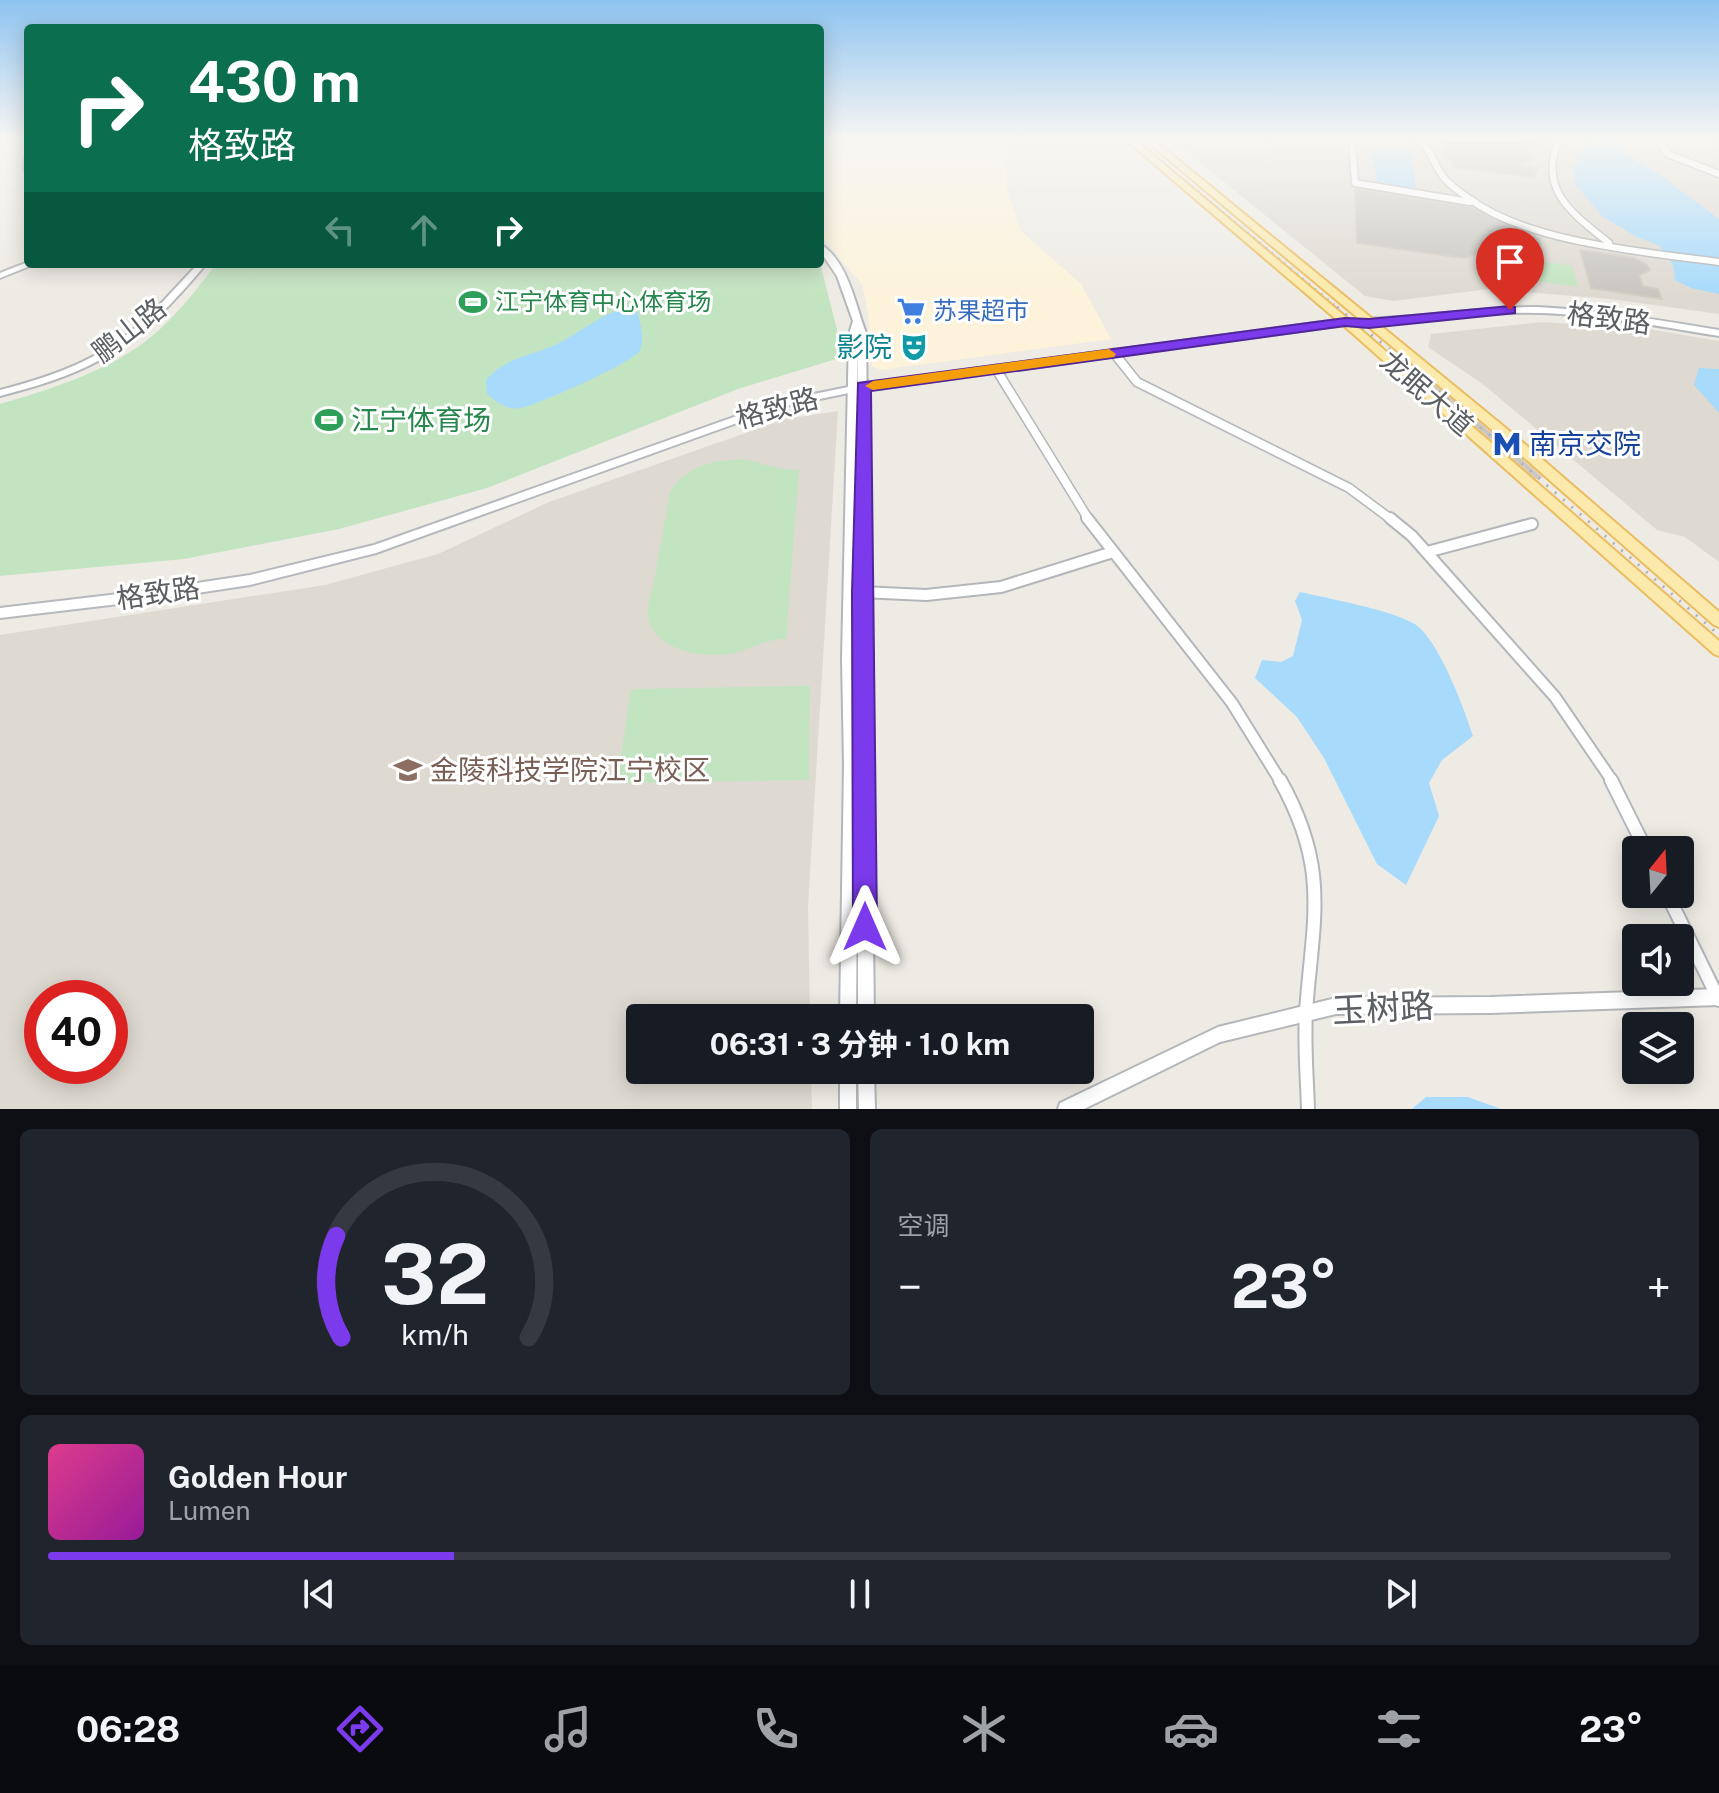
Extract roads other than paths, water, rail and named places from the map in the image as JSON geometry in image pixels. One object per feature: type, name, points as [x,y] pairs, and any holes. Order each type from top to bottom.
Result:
[{"type":"main road","name":"龙眠大道","points":[[1191,192],[1345,322],[1719,650]]},
{"type":"main road","name":"龙眠大道","points":[[1211,192],[1649,557],[1719,621]]},
{"type":"main road","name":"格致路","points":[[0,613],[250,580],[376,549],[450,525],[522,495],[724,422],[779,404],[858,388],[1345,322],[1369,323],[1466,313],[1541,310],[1604,315],[1719,333]]},
{"type":"street","points":[[1410,192],[1475,202],[1549,232],[1719,262]]},
{"type":"street","points":[[1462,192],[1475,202]]},
{"type":"street","points":[[1558,192],[1573,215],[1610,244]]},
{"type":"street","points":[[824,252],[843,278],[857,322],[853,334],[858,388],[866,1004]]},
{"type":"street","points":[[0,276],[24,267]]},
{"type":"street","name":"鹏山路","points":[[0,393],[68,372],[112,350],[155,314],[198,268]]},
{"type":"street","points":[[1114,353],[1137,382],[1159,395],[1349,488],[1381,510],[1427,552],[1555,697],[1618,790],[1639,836]]},
{"type":"street","points":[[996,369],[1035,436],[1113,552],[1168,619],[1262,748],[1299,822],[1314,874],[1316,925],[1306,1013],[1308,1109]]},
{"type":"street","points":[[848,1004],[851,764],[848,659],[858,388]]},
{"type":"street","points":[[1427,552],[1532,524]]},
{"type":"street","points":[[861,592],[926,595],[1001,587],[1113,552]]},
{"type":"street","points":[[1674,908],[1719,998]]},
{"type":"street","name":"玉树路","points":[[1066,1109],[1218,1035],[1336,1006],[1719,998]]},
{"type":"street","points":[[848,1084],[848,1109]]},
{"type":"street","points":[[866,1084],[867,1109]]},
{"type":"water","points":[[1582,192],[1683,192],[1719,219],[1719,294],[1691,288],[1675,280],[1673,265],[1660,246],[1637,237],[1603,217]]},
{"type":"water","points":[[627,308],[638,312],[642,341],[640,350],[622,364],[521,408],[507,407],[487,394],[486,380],[502,366],[559,343],[600,319]]},
{"type":"water","points":[[1699,368],[1719,369],[1719,413],[1694,385]]},
{"type":"water","points":[[1300,592],[1374,609],[1402,618],[1422,630],[1440,657],[1469,724],[1473,736],[1442,760],[1429,783],[1439,816],[1406,885],[1377,864],[1324,758],[1297,717],[1255,678],[1262,660],[1281,662],[1293,656],[1302,620],[1295,601]]},
{"type":"water","points":[[1426,1097],[1468,1097],[1501,1109],[1412,1109]]},
{"type":"railway","points":[[1199,192],[1340,309]]},
{"type":"railway","points":[[1337,307],[1403,360],[1719,635]]},
{"type":"place","name":"江宁体育中心体育场","points":[[473,302]]},
{"type":"place","name":"苏果超市","points":[[911,311]]},
{"type":"place","name":"影院","points":[[914,347]]},
{"type":"place","name":"江宁体育场","points":[[329,420]]},
{"type":"place","name":"南京交院","points":[[1507,444]]},
{"type":"place","name":"金陵科技学院江宁校区","points":[[408,770]]}]
